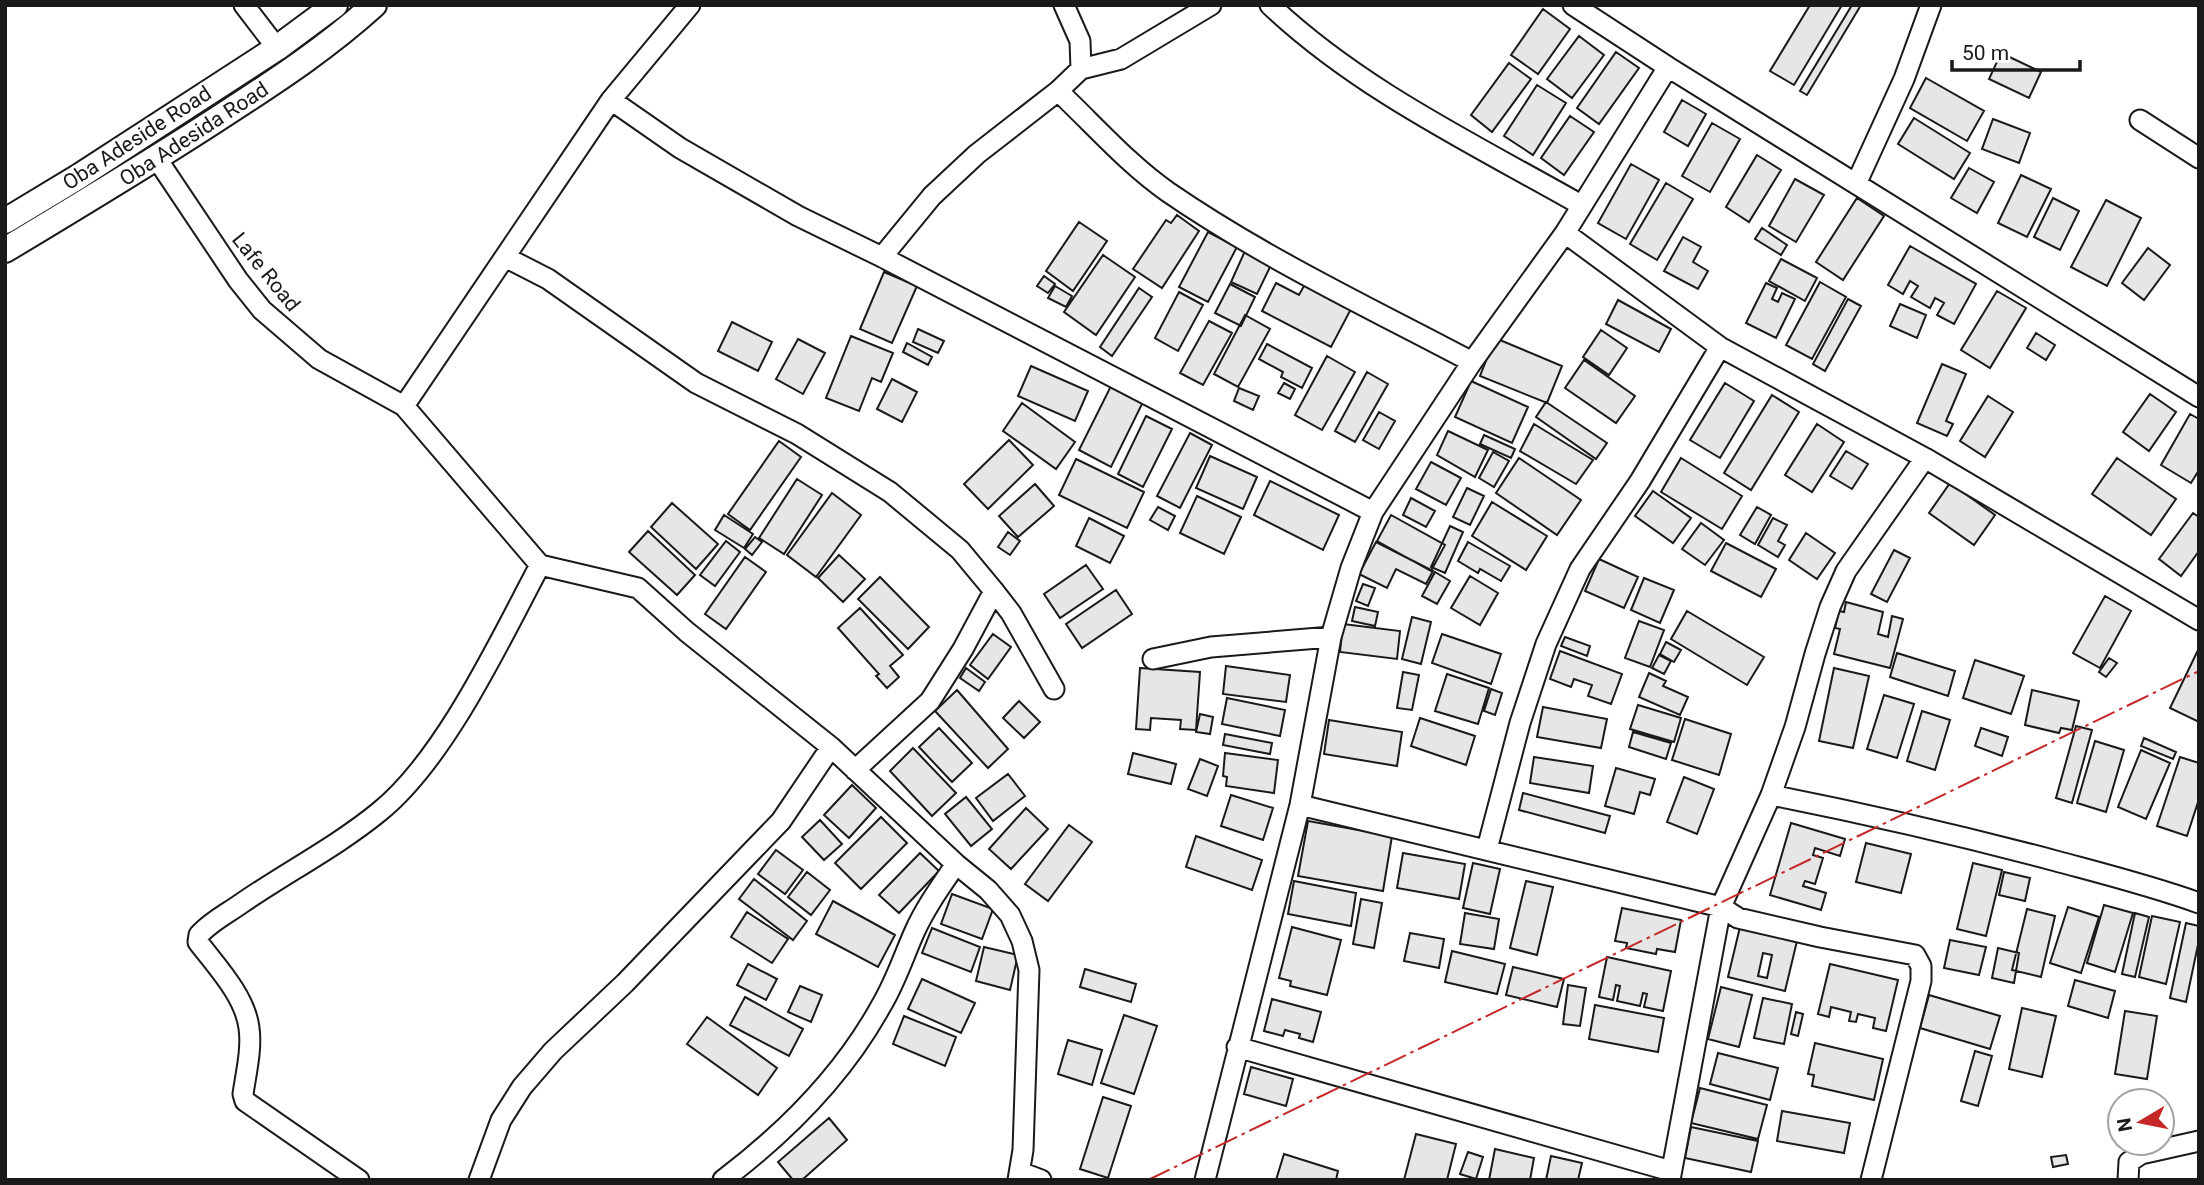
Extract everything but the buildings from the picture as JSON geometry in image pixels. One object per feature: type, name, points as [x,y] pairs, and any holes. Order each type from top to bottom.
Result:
[{"type":"main road","name":"Oba Adeside Road","points":[[5,221],[277,48],[335,5]]},
{"type":"main road","name":"Oba Adesida Road","points":[[5,250],[157,159],[297,68],[345,32],[374,5]]},
{"type":"street","points":[[244,5],[277,48]]},
{"type":"street","points":[[690,5],[611,100],[404,406],[540,565],[638,588],[687,632],[831,747],[956,864],[988,890],[1010,915],[1022,941],[1029,971],[1023,1150],[1019,1176],[1041,1180]]},
{"type":"street","points":[[1064,5],[1080,41],[1081,69]]},
{"type":"street","points":[[882,257],[941,187],[1081,69],[1121,59],[1211,5]]},
{"type":"street","points":[[1270,5],[1328,56],[1380,91],[1581,205]]},
{"type":"street","points":[[1573,5],[1668,67],[2199,397]]},
{"type":"street","points":[[1856,184],[1904,79],[1931,5]]},
{"type":"street","points":[[1205,1180],[1300,805],[1331,637],[1351,568],[1373,512],[1472,362],[1564,233],[1668,67]]},
{"type":"street","points":[[1058,91],[1133,164],[1168,192],[1277,260],[1472,362]]},
{"type":"street","points":[[611,100],[680,148],[798,216],[1373,512]]},
{"type":"street","points":[[2140,120],[2199,158]]},
{"type":"street","name":"Lafe Road","points":[[157,159],[262,310],[318,359],[404,406]]},
{"type":"street","points":[[1564,233],[1720,346],[1925,458],[2199,620]]},
{"type":"street","points":[[505,257],[548,279],[696,383],[797,434],[890,492],[960,550],[1011,613],[1054,689]]},
{"type":"street","points":[[1487,849],[1524,710],[1546,644],[1580,569],[1640,481],[1720,346]]},
{"type":"street","points":[[1237,1047],[1670,1176],[1721,907],[1771,794],[1795,727],[1830,607],[1846,571],[1925,458]]},
{"type":"street","points":[[359,1180],[245,1101],[243,1094],[250,1030],[247,1017],[234,992],[198,942],[199,934],[279,877],[357,829],[403,790],[431,756],[462,706],[540,565]]},
{"type":"street","points":[[855,770],[930,701],[963,649],[994,591]]},
{"type":"street","points":[[1153,659],[1211,647],[1331,637]]},
{"type":"street","points":[[479,1180],[501,1120],[522,1087],[553,1051],[625,983],[781,821],[831,747]]},
{"type":"street","points":[[1771,794],[1886,818],[2020,851],[2163,890],[2199,903]]},
{"type":"street","points":[[1300,805],[1721,907],[1738,918],[1915,956],[1921,966],[1921,981],[1871,1180]]},
{"type":"street","points":[[723,1180],[756,1155],[818,1095],[857,1045],[881,1007],[928,906],[956,864]]},
{"type":"street","points":[[2128,1180],[2129,1162],[2141,1154],[2199,1141]]},
{"type":"power","points":[[1148,1180],[2199,671]]}]
